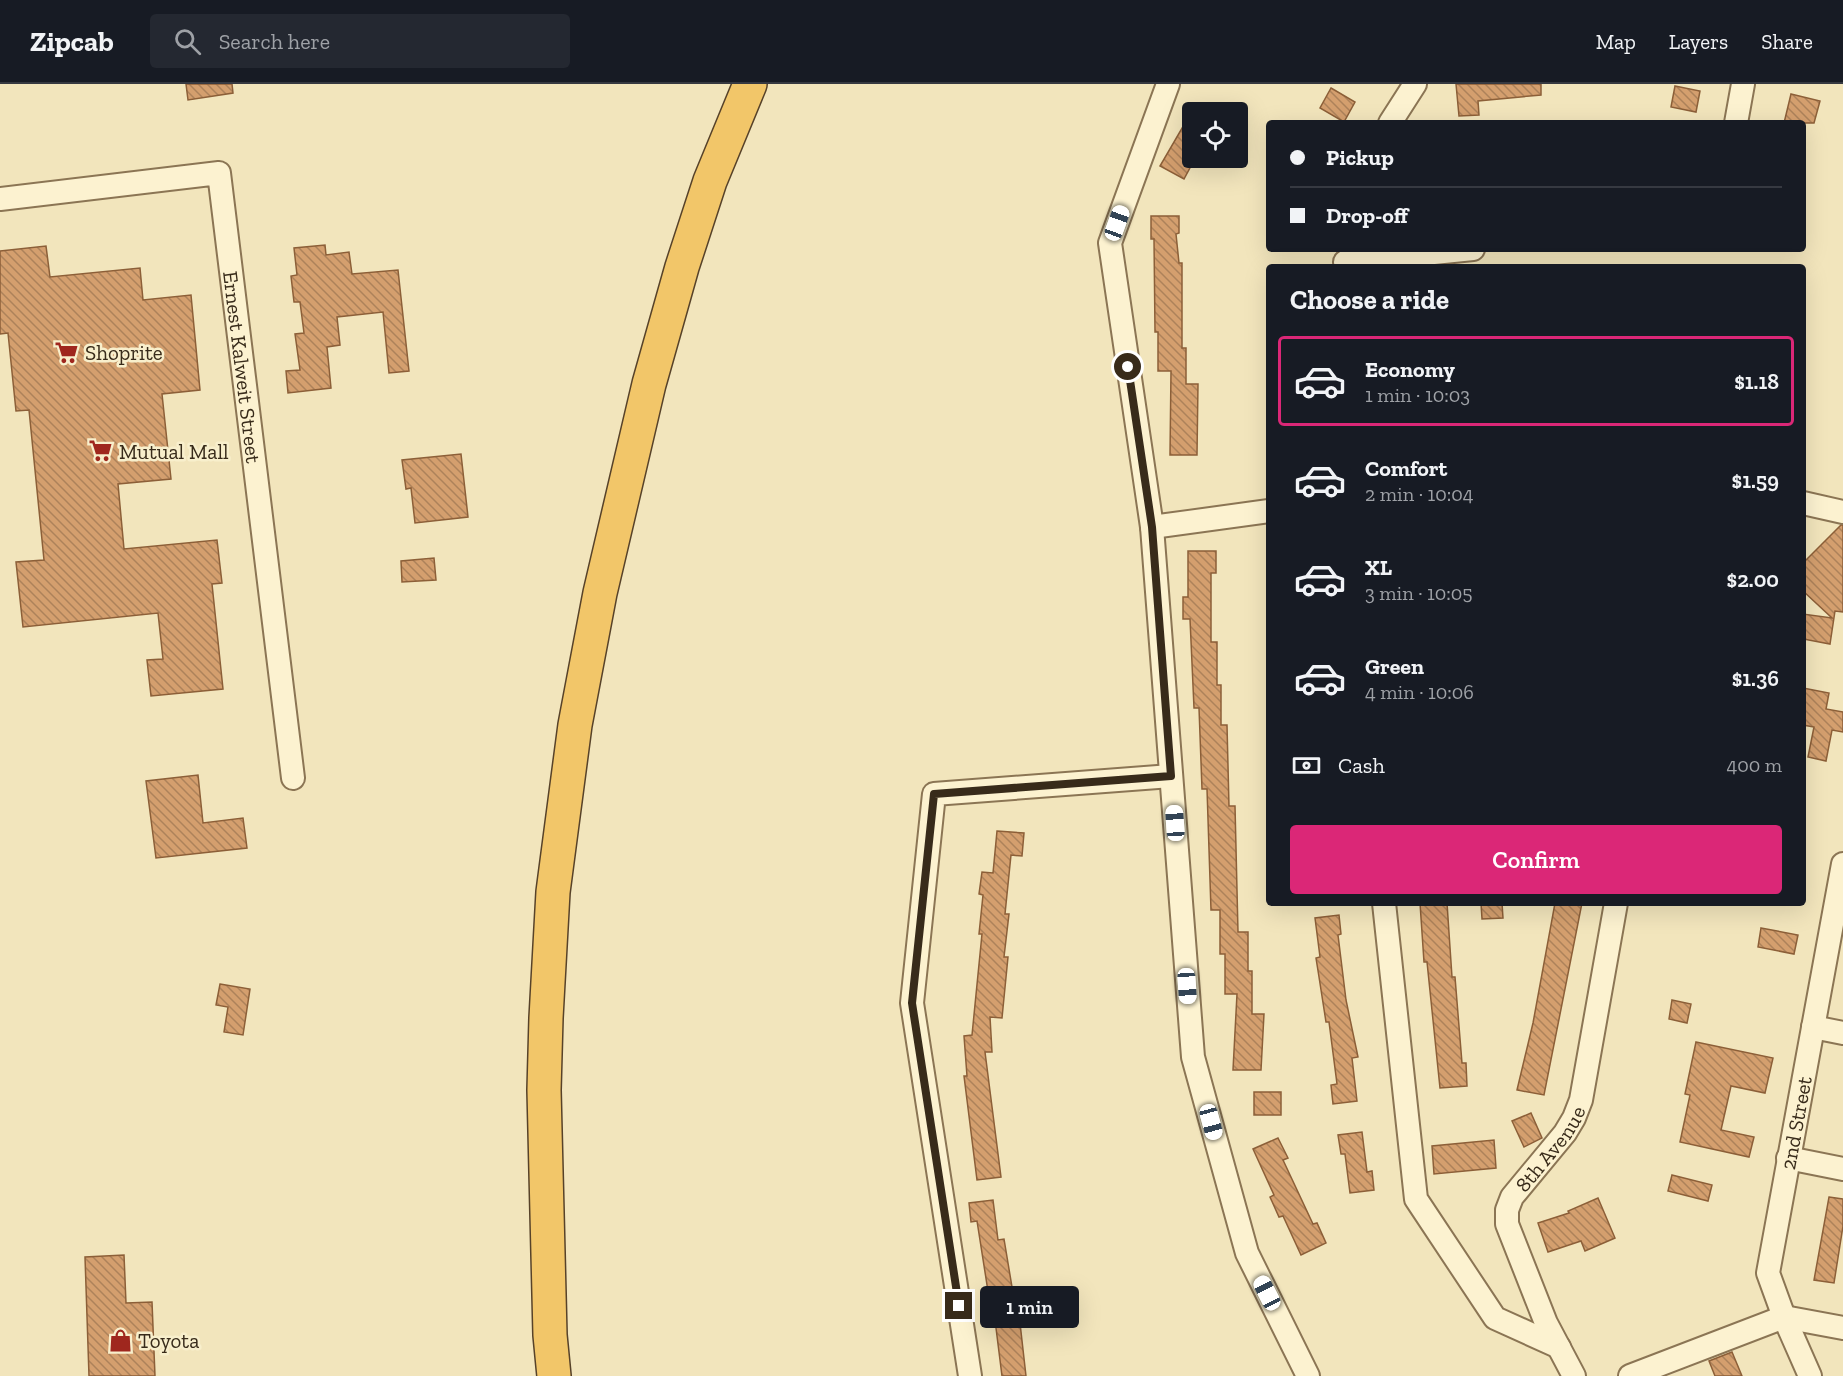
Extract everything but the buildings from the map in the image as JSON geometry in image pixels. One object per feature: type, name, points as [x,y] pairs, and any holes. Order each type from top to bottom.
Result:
[{"type":"highway","points":[[554,1376],[550,1335],[544,1090],[546,1018],[553,892],[575,726],[600,593],[649,384],[710,181],[750,84]]},
{"type":"street","points":[[1168,84],[1110,243],[1152,527],[1193,1056],[1247,1253],[1308,1376]]},
{"type":"street","points":[[1392,120],[1415,84]]},
{"type":"street","points":[[1737,120],[1743,84]]},
{"type":"street","name":"Ernest Kalweit Street","points":[[0,199],[219,173],[293,778]]},
{"type":"street","points":[[1345,259],[1435,252]]},
{"type":"street","points":[[1806,504],[1843,512]]},
{"type":"street","points":[[1152,527],[1266,511]]},
{"type":"street","points":[[970,1376],[912,1003],[934,794],[1171,776]]},
{"type":"street","name":"2nd Street","points":[[1810,1376],[1768,1273],[1788,1158],[1841,890],[1843,864]]},
{"type":"street","points":[[1383,906],[1416,1199],[1495,1318],[1559,1347]]},
{"type":"street","name":"8th Avenue","points":[[1574,1376],[1546,1323],[1506,1224],[1507,1210],[1512,1197],[1574,1118],[1581,1100],[1615,906]]},
{"type":"street","points":[[1813,1027],[1843,1033]]},
{"type":"street","points":[[1788,1158],[1843,1169]]},
{"type":"street","points":[[1630,1376],[1784,1317],[1843,1328]]},
{"type":"place","name":"Shoprite","points":[[67,352]]},
{"type":"place","name":"Mutual Mall","points":[[101,451]]},
{"type":"place","name":"Toyota","points":[[120,1340]]},
{"type":"route","points":[[959,1306],[912,1003],[934,794],[1171,776],[1152,527],[1128,367]]}]
